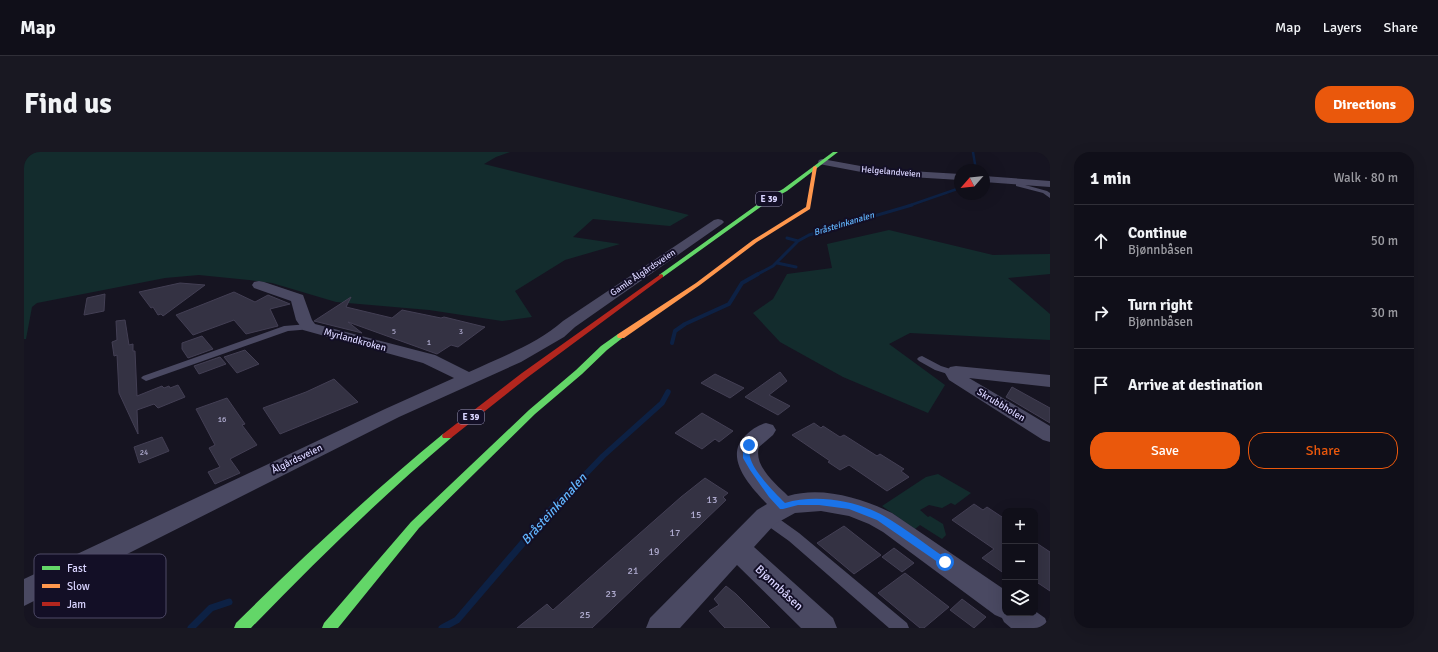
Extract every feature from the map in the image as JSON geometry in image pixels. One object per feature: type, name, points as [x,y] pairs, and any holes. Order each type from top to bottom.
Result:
[{"type":"highway","name":"E 39","points":[[241,628],[363,509],[422,457],[490,402],[663,275],[767,200],[785,190],[836,152]]},
{"type":"highway","points":[[329,628],[415,525],[532,412],[579,372],[604,348],[698,284],[755,241],[808,208],[819,165]]},
{"type":"street","name":"Helgelandveien","points":[[819,165],[877,172],[954,177]]},
{"type":"street","points":[[990,179],[1050,184]]},
{"type":"street","name":"Gamle Ålgårdsveien","points":[[569,324],[718,222]]},
{"type":"street","points":[[259,284],[298,298],[304,320],[309,327]]},
{"type":"street","name":"Ålgårdsveien","points":[[104,554],[392,413],[514,358],[558,334],[569,324]]},
{"type":"street","name":"Myrlandkroken","points":[[309,327],[429,359],[468,378]]},
{"type":"street","name":"Skrubbholen","points":[[1050,381],[956,371],[954,373],[955,376],[963,382],[1050,435]]},
{"type":"street","points":[[766,430],[753,439],[746,452],[747,458],[760,480],[775,512]]},
{"type":"street","points":[[661,628],[737,548],[775,512],[798,502],[819,501],[850,506],[880,518],[945,562],[1002,604]]},
{"type":"street","name":"Bjønnbåsen","points":[[737,548],[822,628]]},
{"type":"street","name":"Ålgårdsveien","points":[[24,593],[34,588]]},
{"type":"street","points":[[1018,616],[1034,628]]},
{"type":"lane","points":[[1018,185],[1045,192],[1050,196]]},
{"type":"lane","points":[[146,378],[287,328],[309,327]]},
{"type":"lane","name":"Skrubbholen","points":[[922,359],[938,368],[954,373]]},
{"type":"lane","points":[[775,512],[794,537],[901,628]]},
{"type":"green space","points":[[24,152],[510,152],[496,157],[484,164],[689,215],[670,226],[593,219],[573,237],[620,244],[565,260],[515,291],[532,317],[502,321],[429,310],[336,302],[272,283],[199,275],[165,278],[37,303],[32,307],[26,339],[24,339]]},
{"type":"green space","points":[[889,230],[993,255],[1050,254],[1050,274],[1008,278],[1050,314],[1050,340],[910,333],[889,344],[945,385],[928,413],[843,377],[780,342],[753,313],[773,299],[787,274],[832,268],[827,244]]},
{"type":"green space","points":[[938,474],[971,493],[955,505],[951,503],[942,508],[929,505],[920,510],[928,517],[930,516],[943,524],[946,535],[942,539],[920,525],[915,529],[882,506],[926,477]]},
{"type":"building","points":[[180,283],[205,285],[163,316],[161,314],[158,315],[153,307],[151,308],[139,292]]},
{"type":"building","points":[[234,292],[255,302],[268,295],[290,304],[270,309],[278,326],[246,334],[234,320],[193,335],[176,315]]},
{"type":"building","points":[[105,294],[104,311],[84,315],[87,298]]},
{"type":"building","points":[[351,297],[346,307],[392,318],[402,310],[441,318],[444,317],[485,327],[458,347],[451,345],[437,354],[348,322],[362,333],[314,321]]},
{"type":"building","points":[[125,320],[129,345],[133,344],[133,351],[135,351],[137,396],[162,386],[164,388],[169,386],[170,388],[178,385],[185,397],[158,408],[154,404],[137,410],[138,434],[119,393],[117,355],[114,356],[112,342],[117,340],[116,321]]},
{"type":"building","points":[[202,336],[213,349],[188,358],[182,349],[182,343]]},
{"type":"building","points":[[245,350],[259,364],[237,373],[224,357]]},
{"type":"building","points":[[220,357],[226,364],[199,374],[194,366]]},
{"type":"building","points":[[780,372],[787,381],[769,395],[790,406],[778,415],[745,397]]},
{"type":"building","points":[[715,374],[744,388],[730,398],[701,383]]},
{"type":"building","points":[[334,379],[358,402],[280,434],[263,408],[306,392]]},
{"type":"building","points":[[1012,387],[1050,408],[1050,423],[1006,397]]},
{"type":"building","points":[[227,398],[245,424],[242,425],[257,445],[230,459],[240,473],[215,484],[208,472],[220,467],[209,448],[215,445],[196,409]]},
{"type":"building","points":[[702,413],[733,431],[719,442],[715,439],[702,449],[675,433]]},
{"type":"building","points":[[814,423],[821,428],[823,426],[840,437],[844,435],[877,456],[880,454],[904,469],[901,471],[909,477],[887,491],[849,465],[840,470],[828,462],[830,461],[792,435]]},
{"type":"building","points":[[162,437],[169,451],[139,463],[134,447]]},
{"type":"building","points":[[705,478],[728,493],[723,497],[726,500],[592,628],[517,628],[547,604],[553,610],[681,497]]},
{"type":"building","points":[[974,504],[983,510],[987,507],[1002,517],[1002,572],[982,558],[994,549],[952,520]]},
{"type":"building","points":[[844,526],[881,555],[854,574],[817,543]]},
{"type":"building","points":[[1038,544],[1050,552],[1050,591],[1038,583]]},
{"type":"building","points":[[894,548],[914,563],[902,572],[882,557]]},
{"type":"building","points":[[905,573],[949,607],[924,628],[920,628],[878,593]]},
{"type":"building","points":[[726,586],[770,628],[725,628],[709,611],[719,605],[714,599]]},
{"type":"building","points":[[962,599],[986,617],[974,628],[950,610]]},
{"type":"waterway","name":"Bråsteinkanalen","points":[[973,152],[975,164]]},
{"type":"waterway","name":"Bråsteinkanalen","points":[[908,206],[954,190]]},
{"type":"waterway","name":"Bråsteinkanalen","points":[[798,241],[809,235],[912,205]]},
{"type":"waterway","points":[[787,238],[798,241]]},
{"type":"waterway","name":"Bråsteinkanalen","points":[[756,275],[773,266],[798,241]]},
{"type":"waterway","points":[[777,263],[796,267]]},
{"type":"waterway","name":"Bråsteinkanalen","points":[[672,343],[675,331],[685,324],[729,304],[742,283],[758,274]]},
{"type":"waterway","name":"Bråsteinkanalen","points":[[580,480],[603,456],[662,403],[668,392]]},
{"type":"waterway","name":"Bråsteinkanalen","points":[[442,628],[457,620],[557,503],[580,480]]},
{"type":"waterway","points":[[191,628],[211,608],[229,602]]},
{"type":"traffic: fast","points":[[661,276],[767,200],[785,190],[836,152]]},
{"type":"traffic: fast","points":[[329,628],[415,525],[532,412],[579,372],[604,348],[621,336]]},
{"type":"traffic: fast","points":[[241,628],[341,529],[447,436]]},
{"type":"traffic: slow","points":[[621,336],[698,284],[755,241],[808,208],[815,167]]},
{"type":"traffic: jam","points":[[447,436],[525,375],[661,276]]},
{"type":"route","points":[[749,445],[746,452],[752,468],[772,495],[783,506],[798,502],[819,501],[850,506],[880,518],[945,562]]}]
